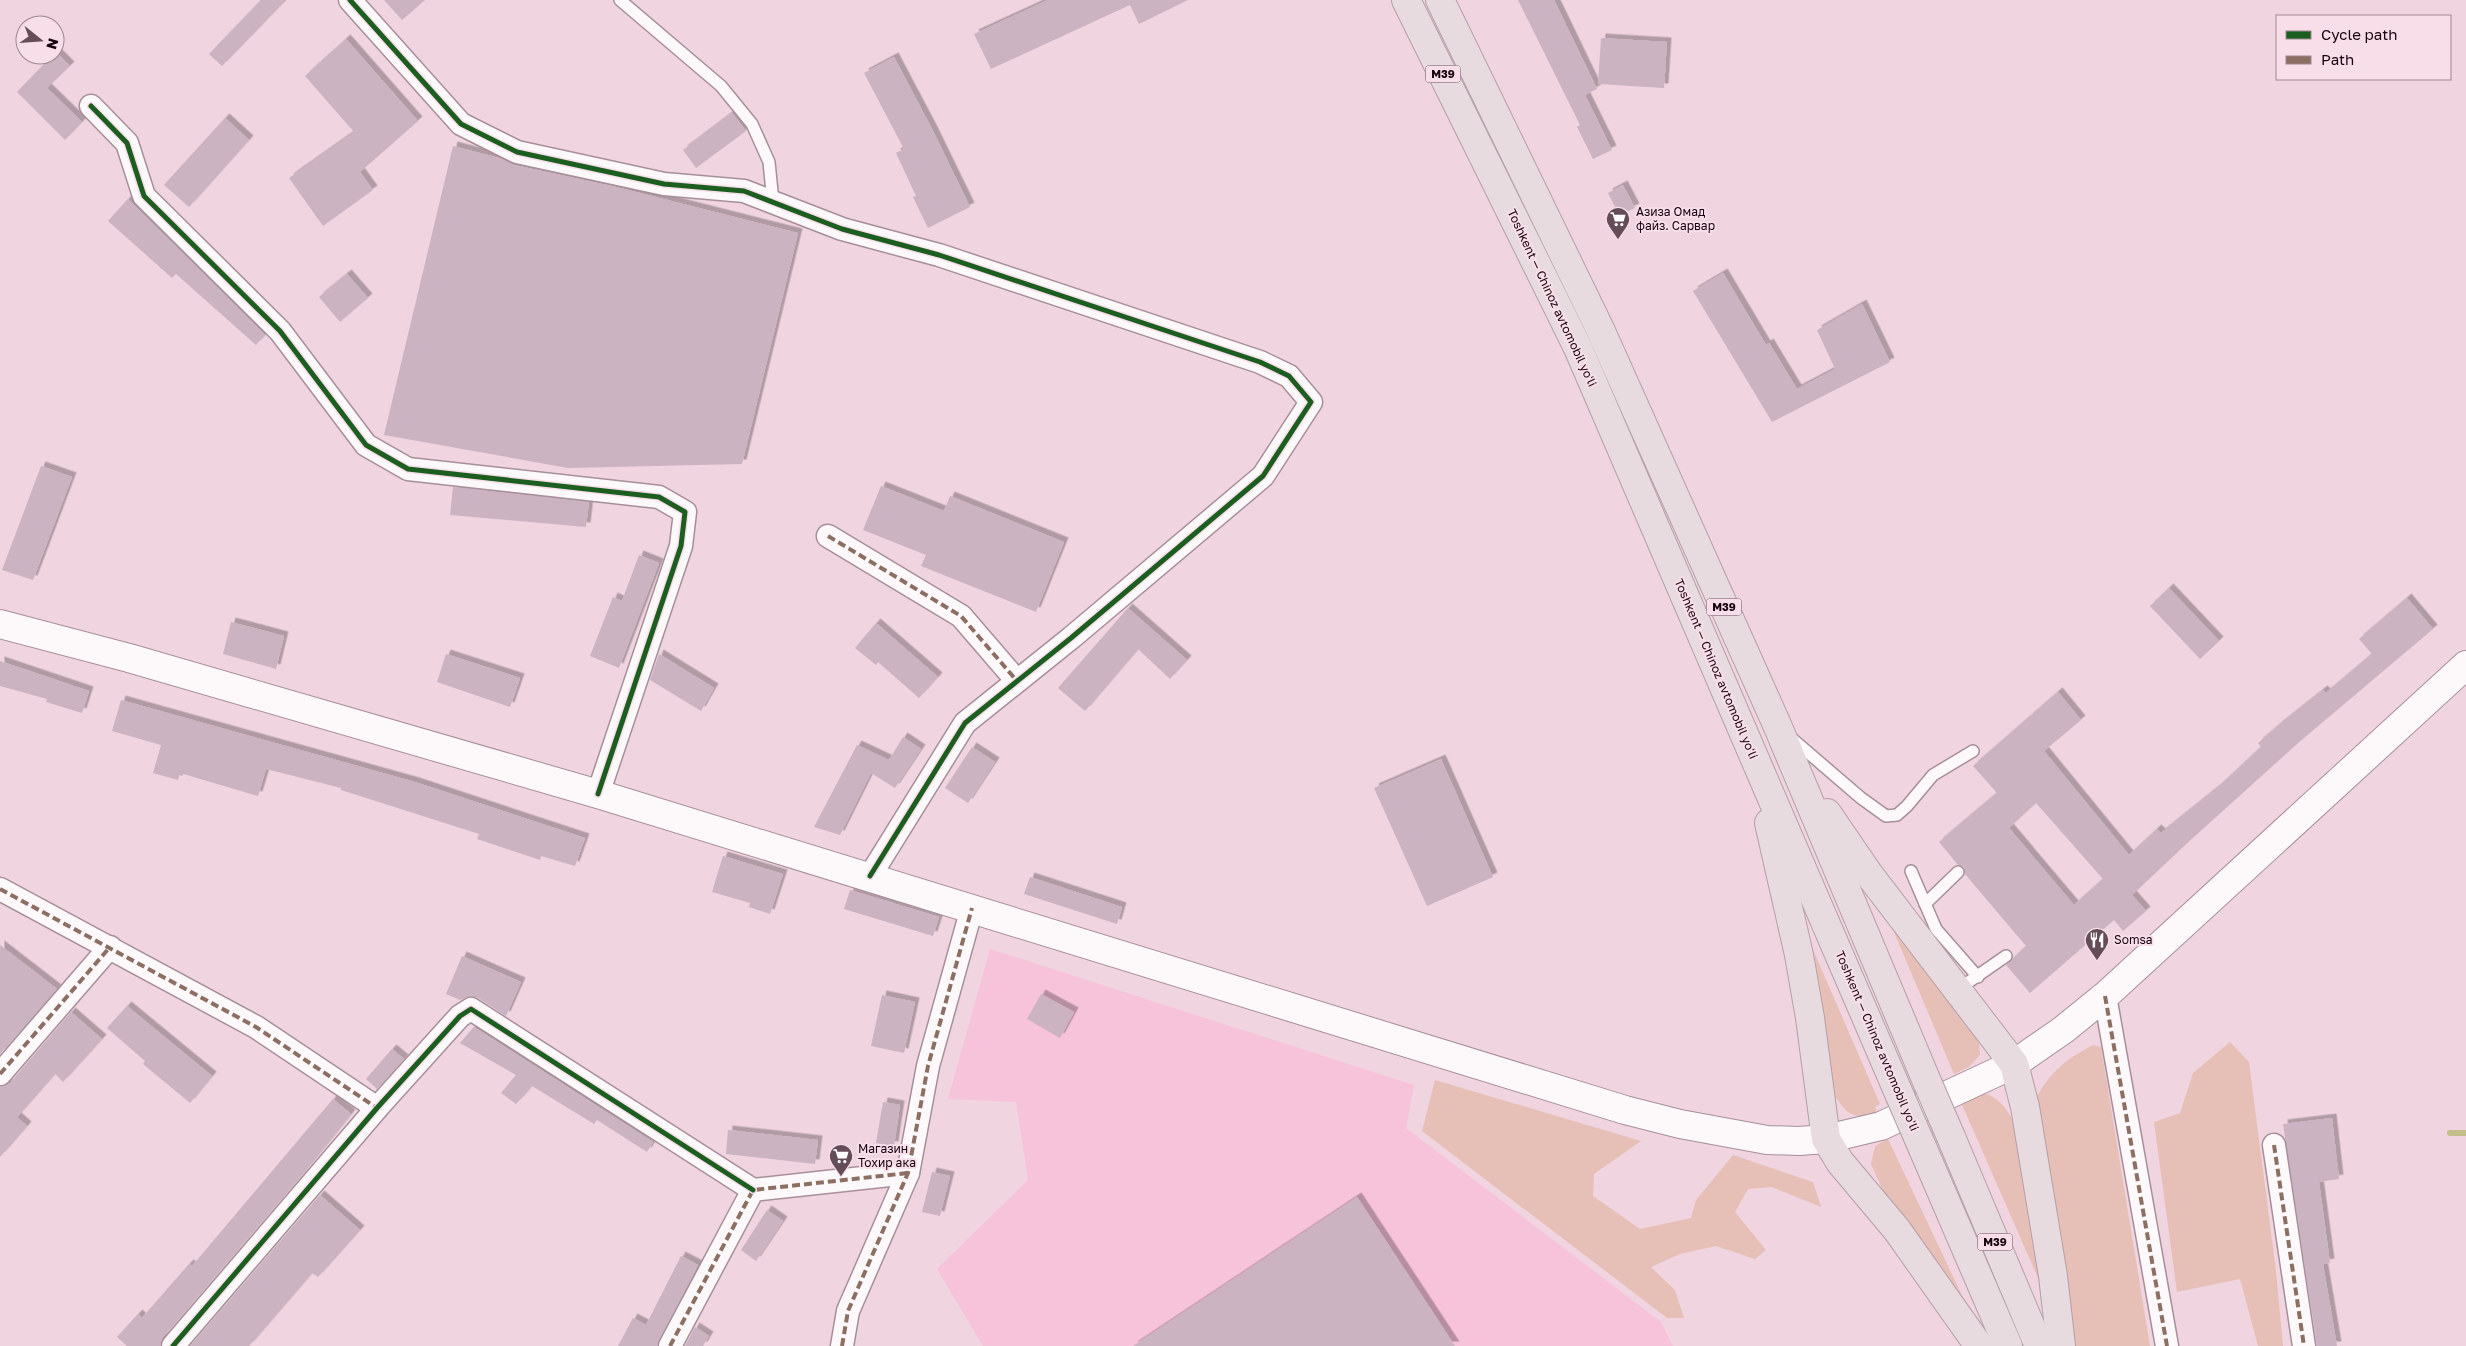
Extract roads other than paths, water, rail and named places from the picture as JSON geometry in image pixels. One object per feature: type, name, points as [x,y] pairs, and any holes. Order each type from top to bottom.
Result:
[{"type":"highway","name":"Toshkent — Chinoz avtomobil yoʻli","points":[[1406,0],[1578,348],[2008,1346]]},
{"type":"highway","name":"M39","points":[[1440,0],[1600,329],[1778,727],[2039,1346]]},
{"type":"highway","points":[[1778,727],[1814,795],[1868,874],[1927,935],[1968,983],[2014,1064],[2024,1107],[2053,1276],[2061,1346]]},
{"type":"highway","points":[[1749,744],[1799,955],[1810,1018],[1826,1139],[1840,1162],[1897,1230],[1979,1346]]},
{"type":"main road","points":[[0,624],[129,658],[598,794],[870,876],[1624,1110],[1680,1124],[1767,1140],[1840,1162]]},
{"type":"main road","points":[[1767,1140],[1799,1142],[1826,1139],[1881,1126],[2014,1064],[2063,1030],[2105,996],[2466,665]]},
{"type":"street","points":[[350,0],[461,124],[517,152],[664,184],[744,191],[842,229],[939,255],[1260,362],[1289,376],[1311,402],[1263,476],[1071,638],[965,723],[870,876]]},
{"type":"street","points":[[91,106],[127,143],[144,196],[280,331],[366,445],[408,469],[659,497],[684,512],[681,546],[598,794]]},
{"type":"street","points":[[828,536],[961,616],[1017,681]]},
{"type":"street","points":[[0,890],[110,947],[136,964],[256,1027],[377,1108]]},
{"type":"street","points":[[842,1346],[848,1311],[908,1173],[928,1066],[972,908]]},
{"type":"street","points":[[0,1074],[110,947]]},
{"type":"street","points":[[2105,996],[2167,1346]]},
{"type":"street","points":[[173,1346],[377,1108],[460,1016],[471,1010],[753,1190],[908,1173]]},
{"type":"street","points":[[2274,1145],[2304,1346]]},
{"type":"street","points":[[670,1346],[753,1190]]},
{"type":"lane","points":[[620,0],[721,86],[752,124],[768,162],[773,202]]},
{"type":"lane","points":[[1778,727],[1886,816],[1897,815],[1933,775],[1973,751]]},
{"type":"lane","points":[[1911,871],[1925,904],[1927,935]]},
{"type":"lane","points":[[1925,904],[1958,872]]},
{"type":"lane","points":[[1968,983],[2006,956]]},
{"type":"waterway","points":[[2450,1133],[2466,1133]]},
{"type":"place","name":"Азиза Омад файз. Сарвар","points":[[1618,240]]},
{"type":"place","name":"Somsa","points":[[2097,961]]},
{"type":"place","name":"Магазин Тохир ака","points":[[841,1177]]}]
